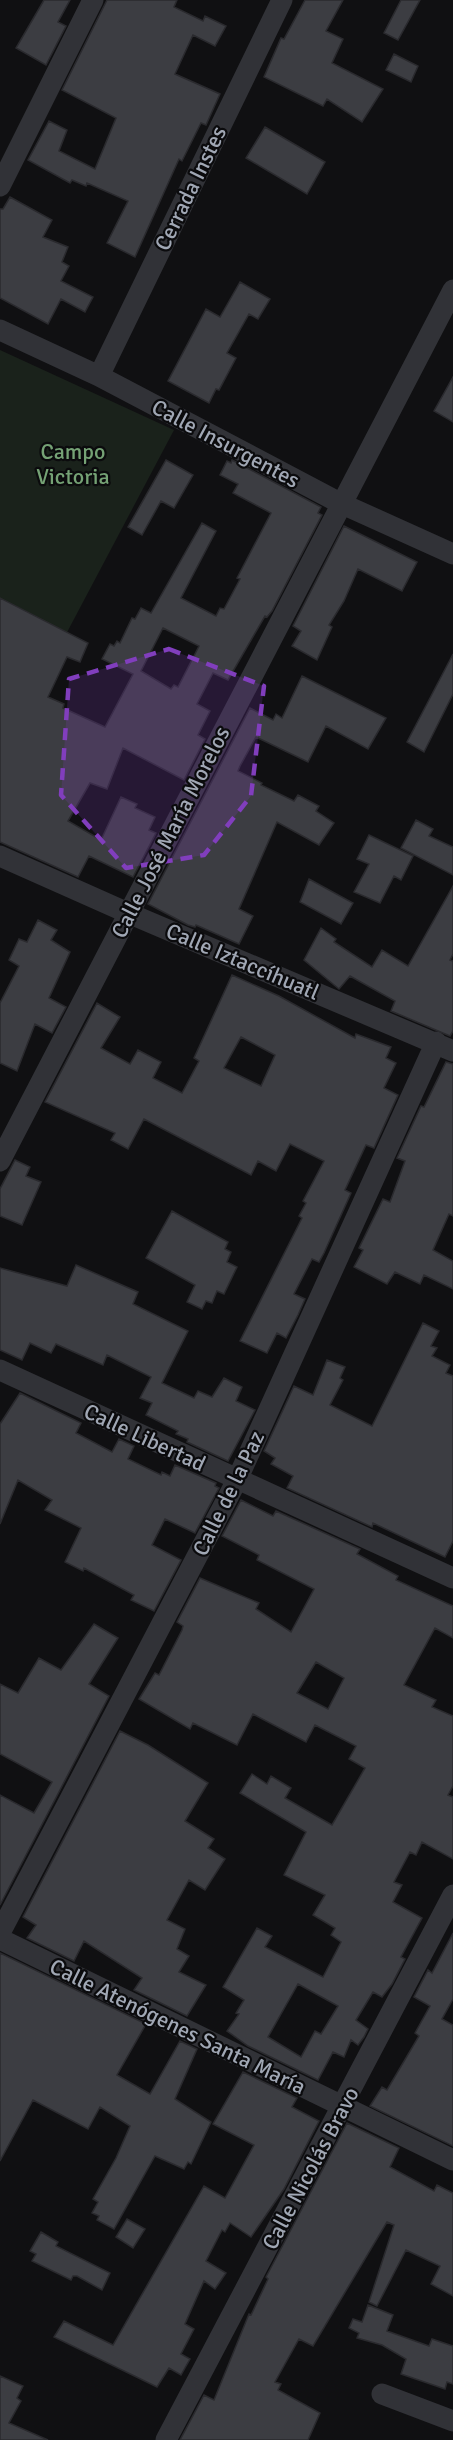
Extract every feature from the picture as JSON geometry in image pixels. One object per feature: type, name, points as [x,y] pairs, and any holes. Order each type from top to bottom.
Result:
[{"type":"street","points":[[0,186],[93,0]]},
{"type":"street","name":"Cerrada Instes","points":[[99,376],[282,0]]},
{"type":"street","name":"Calle José María Morelos","points":[[0,1161],[340,502],[453,290]]},
{"type":"street","name":"Calle Insurgentes","points":[[0,330],[99,376],[340,502],[453,554]]},
{"type":"street","name":"Calle Iztaccíhuatl","points":[[0,856],[128,913],[444,1046]]},
{"type":"street","name":"Calle de la Paz","points":[[0,1934],[237,1480],[444,1046]]},
{"type":"street","name":"Calle Libertad","points":[[0,1370],[453,1578]]},
{"type":"street","name":"Calle Nicolás Bravo","points":[[166,2440],[453,1895]]},
{"type":"street","name":"Calle Atenógenes Santa María","points":[[0,1939],[453,2160]]},
{"type":"street","points":[[382,2394],[453,2421]]},
{"type":"highlighted area","points":[[169,649],[264,686],[251,796],[204,855],[126,868],[61,795],[69,679]]},
{"type":"green space","name":"Campo Victoria","points":[[0,350],[174,430],[0,759]]},
{"type":"building","points":[[44,0],[70,0],[58,22],[66,26],[46,65],[16,48]]},
{"type":"building","points":[[107,0],[177,0],[174,7],[203,21],[205,16],[226,26],[215,46],[193,35],[175,74],[220,94],[206,125],[201,123],[182,161],[179,159],[135,257],[107,243],[128,201],[87,183],[86,186],[72,180],[70,183],[28,160],[49,121],[67,130],[59,151],[95,169],[116,118],[62,90]]},
{"type":"building","points":[[305,0],[343,0],[326,31],[343,39],[332,63],[383,89],[362,122],[327,99],[323,106],[264,77],[281,38],[284,39]]},
{"type":"building","points":[[401,0],[420,0],[398,40],[384,33]]},
{"type":"building","points":[[394,54],[418,66],[411,82],[386,70]]},
{"type":"building","points":[[265,127],[325,162],[307,194],[246,158]]},
{"type":"building","points":[[10,197],[52,220],[43,237],[68,247],[62,262],[69,266],[61,281],[93,297],[85,312],[61,299],[48,324],[0,298],[0,209],[3,209]]},
{"type":"building","points":[[240,282],[270,299],[258,319],[249,314],[227,353],[236,358],[219,390],[216,389],[209,403],[168,381],[206,309],[220,317]]},
{"type":"building","points":[[453,377],[453,422],[434,411]]},
{"type":"building","points":[[166,460],[193,475],[174,508],[161,501],[142,535],[128,527]]},
{"type":"building","points":[[232,460],[321,507],[318,513],[322,515],[272,611],[267,617],[265,616],[228,680],[213,673],[197,704],[210,711],[198,735],[205,739],[184,780],[123,748],[107,789],[90,783],[68,821],[101,840],[121,797],[137,804],[135,808],[155,817],[149,830],[156,833],[133,877],[89,856],[78,877],[0,842],[0,598],[88,643],[80,662],[67,657],[48,697],[64,704],[63,708],[105,727],[133,674],[102,659],[110,644],[114,646],[117,641],[120,643],[132,618],[135,619],[141,608],[151,613],[202,523],[216,531],[181,598],[216,616],[220,608],[224,609],[240,579],[237,578],[271,513],[233,493],[238,484],[220,475],[227,461],[231,463]],"holes":[[[163,628],[199,646],[178,687],[174,685],[171,689],[141,671]]]},
{"type":"building","points":[[344,526],[417,562],[402,591],[358,569],[344,601],[329,625],[332,627],[317,660],[292,646],[301,631],[293,626]]},
{"type":"building","points":[[453,654],[453,694],[424,752],[407,742]]},
{"type":"building","points":[[302,676],[386,718],[368,749],[326,726],[308,762],[256,737],[238,771],[294,801],[298,795],[319,806],[316,811],[334,823],[319,845],[277,822],[239,909],[253,916],[239,944],[196,925],[195,927],[188,925],[148,904],[250,708],[273,720],[276,714],[282,718]]},
{"type":"building","points":[[416,820],[433,829],[429,836],[453,847],[453,875],[401,848]]},
{"type":"building","points":[[369,835],[413,856],[401,880],[394,876],[380,903],[354,892],[369,864],[357,859]]},
{"type":"building","points":[[309,879],[353,903],[341,924],[300,902]]},
{"type":"building","points":[[453,886],[453,954],[450,960],[453,961],[453,1031],[450,1036],[391,1011],[395,1001],[350,976],[339,989],[304,960],[321,928],[336,939],[334,942],[372,967],[382,950],[408,966]]},
{"type":"building","points":[[38,920],[57,930],[51,940],[70,952],[49,998],[66,1007],[52,1033],[35,1024],[17,1071],[0,1063],[0,1003],[19,966],[9,960],[19,939],[27,942]]},
{"type":"building","points":[[232,975],[279,996],[355,1038],[356,1034],[391,1047],[386,1058],[396,1063],[384,1088],[398,1095],[374,1148],[366,1145],[345,1190],[351,1193],[324,1253],[319,1262],[312,1259],[294,1294],[305,1299],[298,1315],[286,1338],[277,1333],[267,1353],[240,1341],[302,1218],[299,1216],[306,1203],[303,1201],[324,1161],[290,1144],[276,1171],[258,1161],[251,1175],[144,1119],[128,1149],[111,1140],[115,1133],[45,1102],[97,1003],[120,1017],[101,1048],[130,1064],[138,1050],[161,1062],[153,1078],[182,1093],[199,1061],[194,1058]],"holes":[[[241,1037],[275,1055],[261,1086],[224,1068]]]},
{"type":"building","points":[[446,1062],[453,1064],[453,1216],[449,1214],[433,1250],[453,1261],[453,1289],[424,1275],[420,1284],[395,1272],[387,1284],[354,1267],[363,1250],[359,1248],[383,1199],[390,1202],[405,1161],[397,1158],[421,1106],[424,1107]]},
{"type":"building","points":[[15,1160],[30,1167],[26,1176],[41,1182],[22,1225],[0,1216],[0,1189]]},
{"type":"building","points":[[172,1211],[228,1242],[225,1249],[231,1252],[227,1262],[237,1267],[224,1294],[217,1291],[212,1303],[206,1301],[202,1309],[187,1302],[195,1285],[146,1258]]},
{"type":"building","points":[[76,1265],[138,1292],[133,1304],[188,1331],[162,1383],[194,1398],[198,1391],[212,1397],[224,1378],[242,1387],[236,1401],[255,1410],[228,1461],[187,1442],[188,1439],[176,1434],[178,1431],[146,1415],[152,1403],[140,1398],[151,1377],[107,1355],[103,1365],[56,1344],[51,1353],[30,1343],[22,1360],[0,1350],[0,1268],[67,1286]]},
{"type":"building","points":[[423,1323],[439,1331],[431,1346],[437,1348],[432,1356],[450,1365],[446,1373],[453,1376],[453,1541],[445,1557],[373,1523],[372,1527],[287,1488],[293,1476],[271,1464],[275,1458],[264,1451],[294,1386],[313,1395],[327,1360],[345,1367],[340,1378],[343,1380],[330,1405],[372,1426]]},
{"type":"building","points":[[20,1393],[81,1423],[76,1433],[112,1452],[119,1439],[134,1446],[128,1459],[161,1475],[162,1472],[170,1476],[175,1465],[216,1483],[215,1486],[219,1488],[195,1533],[165,1519],[152,1545],[181,1560],[154,1611],[131,1600],[134,1595],[84,1568],[83,1571],[65,1562],[81,1528],[45,1510],[52,1500],[18,1480],[0,1524],[0,1424]]},
{"type":"building","points":[[241,1500],[273,1516],[276,1511],[360,1549],[357,1554],[398,1576],[396,1580],[453,1606],[453,1638],[435,1628],[404,1685],[436,1700],[432,1707],[453,1716],[453,1786],[448,1795],[453,1797],[453,1859],[422,1842],[416,1855],[410,1852],[394,1882],[402,1885],[393,1902],[422,1918],[401,1957],[405,1959],[392,1984],[382,1997],[373,1992],[356,2020],[368,2029],[364,2037],[358,2045],[351,2040],[344,2057],[333,2052],[318,2080],[248,2046],[227,2031],[239,2014],[236,2013],[244,2000],[223,1987],[257,1928],[272,1936],[265,1947],[323,1977],[341,1942],[331,1935],[335,1928],[313,1915],[325,1895],[284,1875],[306,1832],[240,1793],[252,1774],[267,1784],[271,1776],[291,1788],[285,1798],[332,1825],[365,1768],[349,1759],[356,1746],[315,1725],[306,1742],[253,1714],[237,1745],[193,1723],[190,1729],[139,1699],[155,1673],[159,1675],[182,1630],[183,1626],[177,1622],[200,1578],[259,1603],[256,1609],[291,1632],[314,1589],[257,1560],[259,1555],[222,1536]],"holes":[[[316,1662],[344,1678],[328,1709],[297,1693]],[[298,1984],[338,2006],[321,2034],[315,2031],[301,2057],[268,2037]]]},
{"type":"building","points":[[94,1624],[118,1638],[89,1684],[109,1696],[0,1905],[0,1795],[34,1813],[52,1782],[0,1754],[0,1684],[18,1693],[39,1658],[61,1670]]},
{"type":"building","points":[[120,1731],[148,1745],[208,1783],[185,1821],[214,1839],[208,1848],[225,1859],[205,1890],[189,1880],[167,1920],[185,1929],[177,1949],[189,1956],[179,1972],[206,1985],[187,2016],[134,1990],[142,1978],[84,1941],[74,1961],[27,1938],[36,1925],[23,1917]]},
{"type":"building","points":[[453,1933],[453,1999],[442,2019],[453,2025],[453,2146],[370,2106],[382,2087],[387,2090],[419,2036],[415,2033],[430,2006],[414,1997],[428,1970],[432,1973]]},
{"type":"building","points":[[0,1953],[146,2024],[117,2075],[150,2094],[180,2041],[197,2049],[175,2099],[211,2122],[191,2164],[188,2162],[184,2169],[155,2156],[114,2229],[97,2220],[99,2216],[92,2213],[98,2202],[93,2199],[116,2158],[130,2126],[100,2107],[88,2129],[33,2100],[0,2161]]},
{"type":"building","points":[[243,2072],[297,2098],[292,2107],[319,2121],[284,2189],[251,2237],[230,2223],[225,2232],[222,2230],[206,2261],[226,2273],[215,2289],[204,2281],[185,2324],[194,2329],[181,2354],[190,2359],[181,2375],[169,2368],[157,2387],[54,2337],[64,2321],[113,2345],[204,2186],[225,2198],[254,2145],[213,2124]]},
{"type":"building","points":[[347,2123],[399,2148],[390,2167],[434,2191],[437,2185],[453,2193],[453,2296],[431,2284],[440,2266],[406,2250],[377,2306],[369,2302],[394,2225],[387,2222],[313,2346],[299,2339],[275,2382],[281,2384],[278,2390],[320,2413],[308,2440],[180,2440],[204,2395],[214,2400],[249,2314],[251,2315],[268,2279],[266,2277]]},
{"type":"building","points":[[127,2219],[145,2229],[133,2248],[116,2237]]},
{"type":"building","points":[[41,2232],[58,2242],[56,2246],[110,2273],[102,2290],[77,2276],[73,2276],[71,2280],[32,2261],[36,2254],[30,2251]]},
{"type":"building","points":[[368,2305],[393,2315],[387,2331],[429,2346],[432,2339],[453,2346],[453,2384],[447,2382],[445,2389],[401,2374],[406,2359],[382,2345],[357,2338],[359,2333],[349,2328],[353,2319],[362,2322]]},
{"type":"building","points":[[0,2376],[23,2386],[17,2398],[21,2401],[9,2423],[48,2440],[0,2440]]}]
